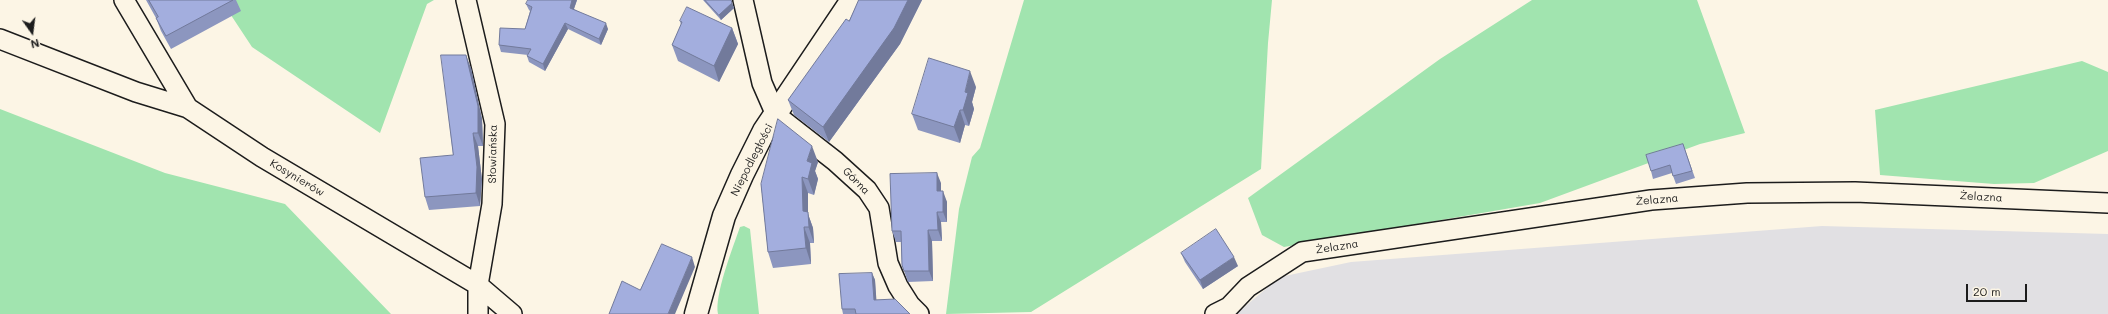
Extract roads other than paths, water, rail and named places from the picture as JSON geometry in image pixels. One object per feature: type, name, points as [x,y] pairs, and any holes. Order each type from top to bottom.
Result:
[{"type":"main road","name":"Niepodległości","points":[[696,314],[724,216],[742,175],[761,138],[852,0]]},
{"type":"street","name":"Kosynierów","points":[[124,0],[188,108],[262,157],[478,285],[512,314]]},
{"type":"street","name":"Słowiańska","points":[[466,0],[495,124],[492,204],[478,285],[478,314]]},
{"type":"street","points":[[743,0],[762,83],[776,115]]},
{"type":"street","points":[[0,39],[136,92],[188,108]]},
{"type":"street","name":"Górna","points":[[776,115],[835,161],[866,190],[879,208],[888,263],[898,286],[910,305],[919,314]]},
{"type":"street","name":"Żelazna","points":[[1226,312],[1248,287],[1302,252],[1651,200],[1747,194],[1855,192],[2108,203]]}]
